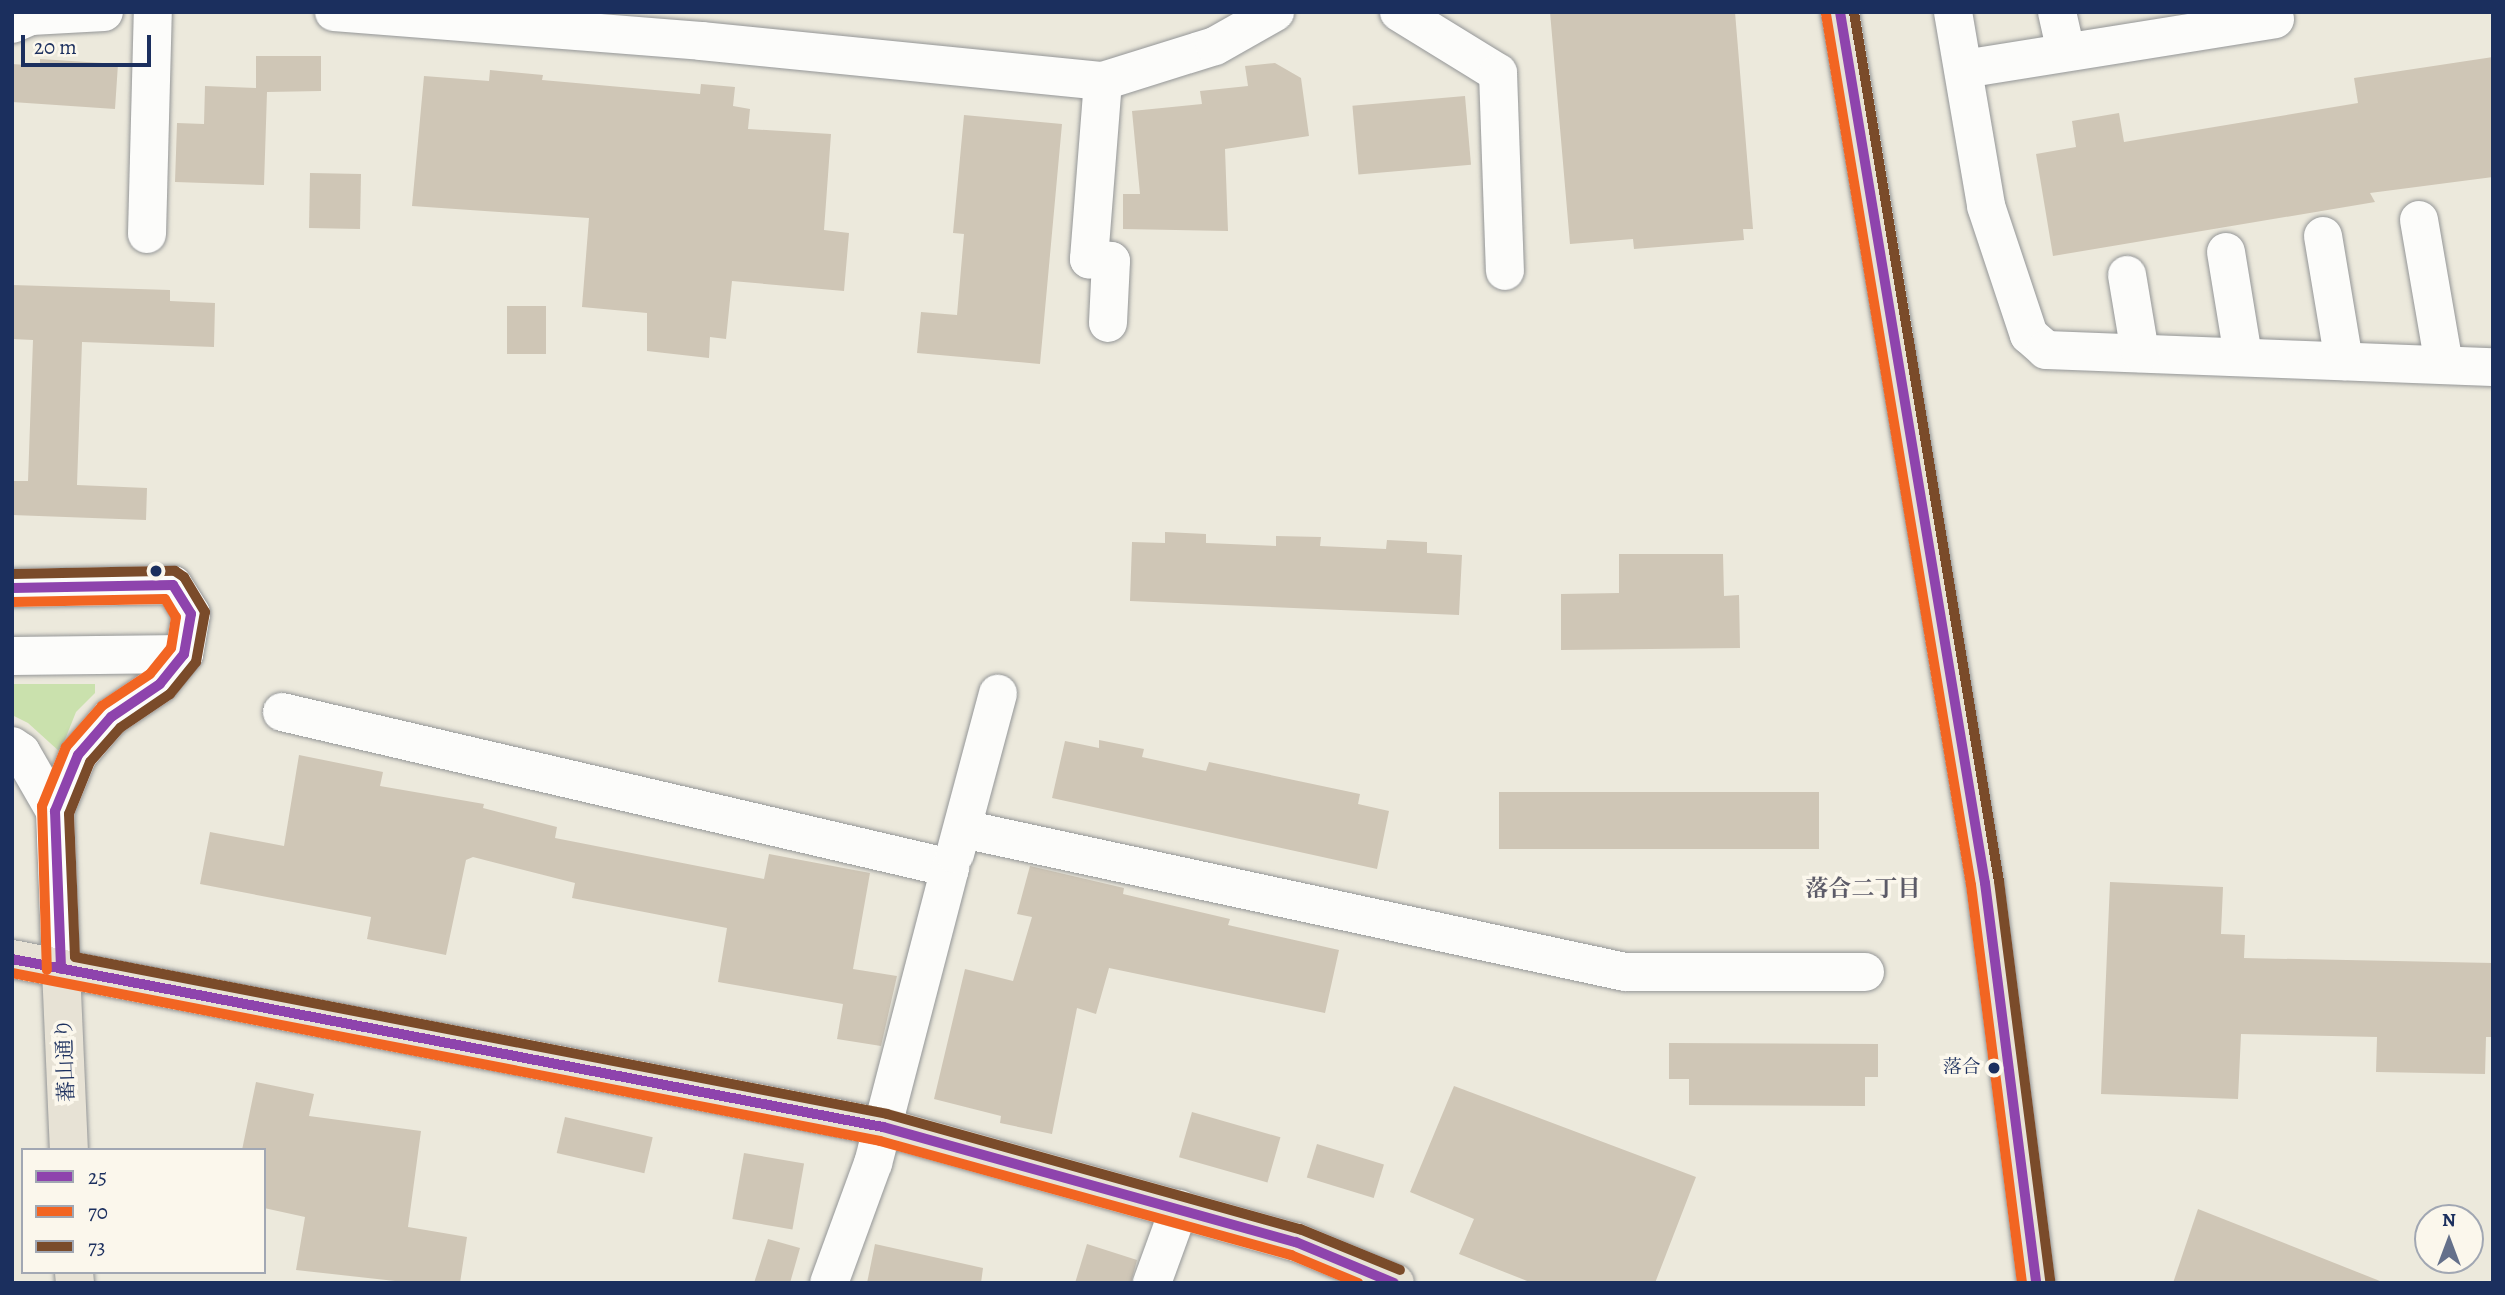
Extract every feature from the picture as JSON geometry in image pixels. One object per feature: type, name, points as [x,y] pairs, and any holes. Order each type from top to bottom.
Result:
[{"type":"main road","points":[[1840,12],[1924,502],[1985,883],[2036,1283]]},
{"type":"main road","points":[[12,959],[883,1126],[1296,1242],[1395,1283]]},
{"type":"main road","name":"蕃山通り","points":[[61,969],[69,1148]]},
{"type":"street","points":[[25,18],[104,12]]},
{"type":"street","points":[[147,234],[153,12]]},
{"type":"street","points":[[334,12],[704,27],[1103,81],[1215,47],[1276,12]]},
{"type":"street","points":[[1399,12],[1498,73],[1506,271]]},
{"type":"street","points":[[1953,12],[1986,206],[2029,335],[2046,350],[2493,367]]},
{"type":"street","points":[[2057,12],[2066,52]]},
{"type":"street","points":[[1964,69],[2275,19]]},
{"type":"street","points":[[1103,81],[1089,259],[1111,261],[1108,323]]},
{"type":"street","points":[[2419,220],[2444,365]]},
{"type":"street","points":[[2323,236],[2344,361]]},
{"type":"street","points":[[2226,252],[2243,356]]},
{"type":"street","points":[[2127,275],[2140,353]]},
{"type":"street","points":[[12,588],[173,585],[191,614],[184,654],[160,684],[111,717],[78,755],[55,811],[61,969]]},
{"type":"street","points":[[12,656],[184,654]]},
{"type":"street","points":[[829,1283],[883,1126],[998,694]]},
{"type":"street","points":[[282,712],[950,868]]},
{"type":"street","points":[[12,746],[20,751],[55,811]]},
{"type":"street","points":[[963,829],[1625,972],[1865,972]]},
{"type":"street","points":[[1152,1283],[1179,1209]]},
{"type":"green space","points":[[12,684],[95,684],[95,693],[76,712],[60,752],[28,723],[12,715]]},
{"type":"building","points":[[1550,12],[1735,12],[1753,229],[1743,229],[1744,240],[1634,249],[1633,239],[1570,244]]},
{"type":"building","points":[[256,56],[321,56],[321,91],[267,92],[264,185],[175,182],[177,123],[204,124],[205,86],[256,88]]},
{"type":"building","points":[[2493,57],[2493,177],[2370,193],[2375,202],[2053,256],[2036,154],[2076,147],[2072,121],[2119,113],[2124,142],[2358,103],[2354,78]]},
{"type":"building","points":[[40,59],[118,64],[115,109],[12,102],[12,64],[40,66]]},
{"type":"building","points":[[1275,63],[1301,78],[1309,136],[1225,149],[1228,231],[1123,229],[1123,194],[1140,194],[1132,111],[1202,104],[1200,91],[1248,86],[1245,66]]},
{"type":"building","points":[[490,70],[543,75],[542,80],[700,94],[701,84],[735,87],[733,106],[750,109],[748,129],[831,134],[824,230],[849,233],[844,291],[732,281],[726,339],[710,337],[709,358],[647,351],[647,313],[582,307],[589,218],[412,206],[424,76],[489,81]]},
{"type":"building","points":[[1465,96],[1471,165],[1358,175],[1352,106]]},
{"type":"building","points":[[964,115],[1062,124],[1040,364],[917,353],[921,312],[957,315],[964,234],[953,233]]},
{"type":"building","points":[[310,173],[361,174],[360,229],[309,228]]},
{"type":"building","points":[[12,285],[170,290],[170,301],[215,303],[214,347],[82,342],[77,485],[147,488],[146,520],[12,515],[12,481],[28,481],[33,340],[12,339]]},
{"type":"building","points":[[507,306],[546,306],[546,354],[507,354]]},
{"type":"building","points":[[1165,532],[1206,534],[1206,543],[1276,546],[1276,536],[1321,537],[1320,546],[1386,549],[1387,540],[1427,542],[1427,553],[1462,555],[1459,615],[1130,601],[1132,542],[1165,543]]},
{"type":"building","points":[[1619,554],[1723,554],[1724,596],[1739,595],[1740,648],[1561,650],[1561,594],[1619,593]]},
{"type":"building","points":[[1099,740],[1144,749],[1142,757],[1206,771],[1209,762],[1360,794],[1358,804],[1389,811],[1377,869],[1052,798],[1065,741],[1099,748]]},
{"type":"building","points":[[299,755],[383,772],[380,786],[484,804],[483,808],[557,827],[555,838],[764,879],[769,854],[870,873],[853,969],[897,976],[881,1046],[837,1039],[843,1004],[718,982],[727,928],[572,898],[575,883],[473,857],[466,860],[446,955],[367,939],[371,917],[200,884],[210,832],[284,846]]},
{"type":"building","points":[[1499,792],[1819,792],[1819,849],[1499,849]]},
{"type":"building","points":[[1030,866],[1124,888],[1123,894],[1230,919],[1228,925],[1339,950],[1325,1013],[1109,968],[1096,1014],[1077,1008],[1052,1134],[1000,1123],[1001,1116],[934,1099],[965,969],[1013,981],[1032,917],[1017,914]]},
{"type":"building","points":[[2110,882],[2223,887],[2221,934],[2245,935],[2244,958],[2493,963],[2493,1037],[2486,1037],[2485,1074],[2376,1072],[2377,1037],[2241,1034],[2238,1099],[2101,1094]]},
{"type":"building","points":[[1669,1043],[1878,1044],[1878,1077],[1865,1077],[1865,1106],[1689,1105],[1689,1079],[1669,1079]]},
{"type":"building","points":[[256,1082],[314,1094],[309,1116],[421,1131],[408,1227],[467,1237],[460,1283],[413,1283],[296,1270],[305,1217],[266,1208],[266,1148],[242,1148]]},
{"type":"building","points":[[1454,1086],[1696,1177],[1655,1283],[1532,1283],[1459,1254],[1474,1219],[1410,1192]]},
{"type":"building","points":[[1192,1112],[1280,1137],[1267,1183],[1179,1157]]},
{"type":"building","points":[[565,1117],[653,1137],[644,1173],[557,1153]]},
{"type":"building","points":[[1317,1144],[1384,1164],[1374,1198],[1307,1177]]},
{"type":"building","points":[[744,1153],[804,1164],[792,1230],[732,1219]]},
{"type":"building","points":[[2198,1209],[2380,1281],[2173,1283]]},
{"type":"building","points":[[768,1239],[800,1248],[790,1283],[754,1283]]},
{"type":"building","points":[[875,1244],[983,1268],[981,1283],[867,1283]]},
{"type":"building","points":[[1087,1244],[1137,1260],[1131,1283],[1075,1283]]},
{"type":"transit line","name":"25","points":[[1840,12],[1985,883],[2036,1283]]},
{"type":"transit line","name":"73","points":[[1854,12],[1999,881],[2050,1281]]},
{"type":"transit line","name":"70","points":[[1826,14],[1971,885],[2022,1283]]},
{"type":"transit line","name":"73","points":[[12,574],[175,571],[184,577],[205,612],[196,662],[170,694],[120,728],[90,762],[69,814],[75,957],[887,1114],[1300,1229],[1400,1270]]},
{"type":"transit line","name":"25","points":[[12,588],[173,585],[191,614],[184,654],[160,684],[111,717],[78,755],[55,811],[61,969]]},
{"type":"transit line","name":"70","points":[[12,602],[165,599],[176,617],[171,648],[150,674],[102,706],[66,747],[42,806],[47,970]]},
{"type":"transit line","name":"25","points":[[12,959],[883,1127],[1296,1242],[1394,1283]]},
{"type":"transit line","name":"70","points":[[12,973],[880,1141],[1291,1255],[1358,1283]]},
{"type":"place","name":"落合","points":[[1994,1068]]},
{"type":"district","name":"落合二丁目","points":[[1863,889]]}]
